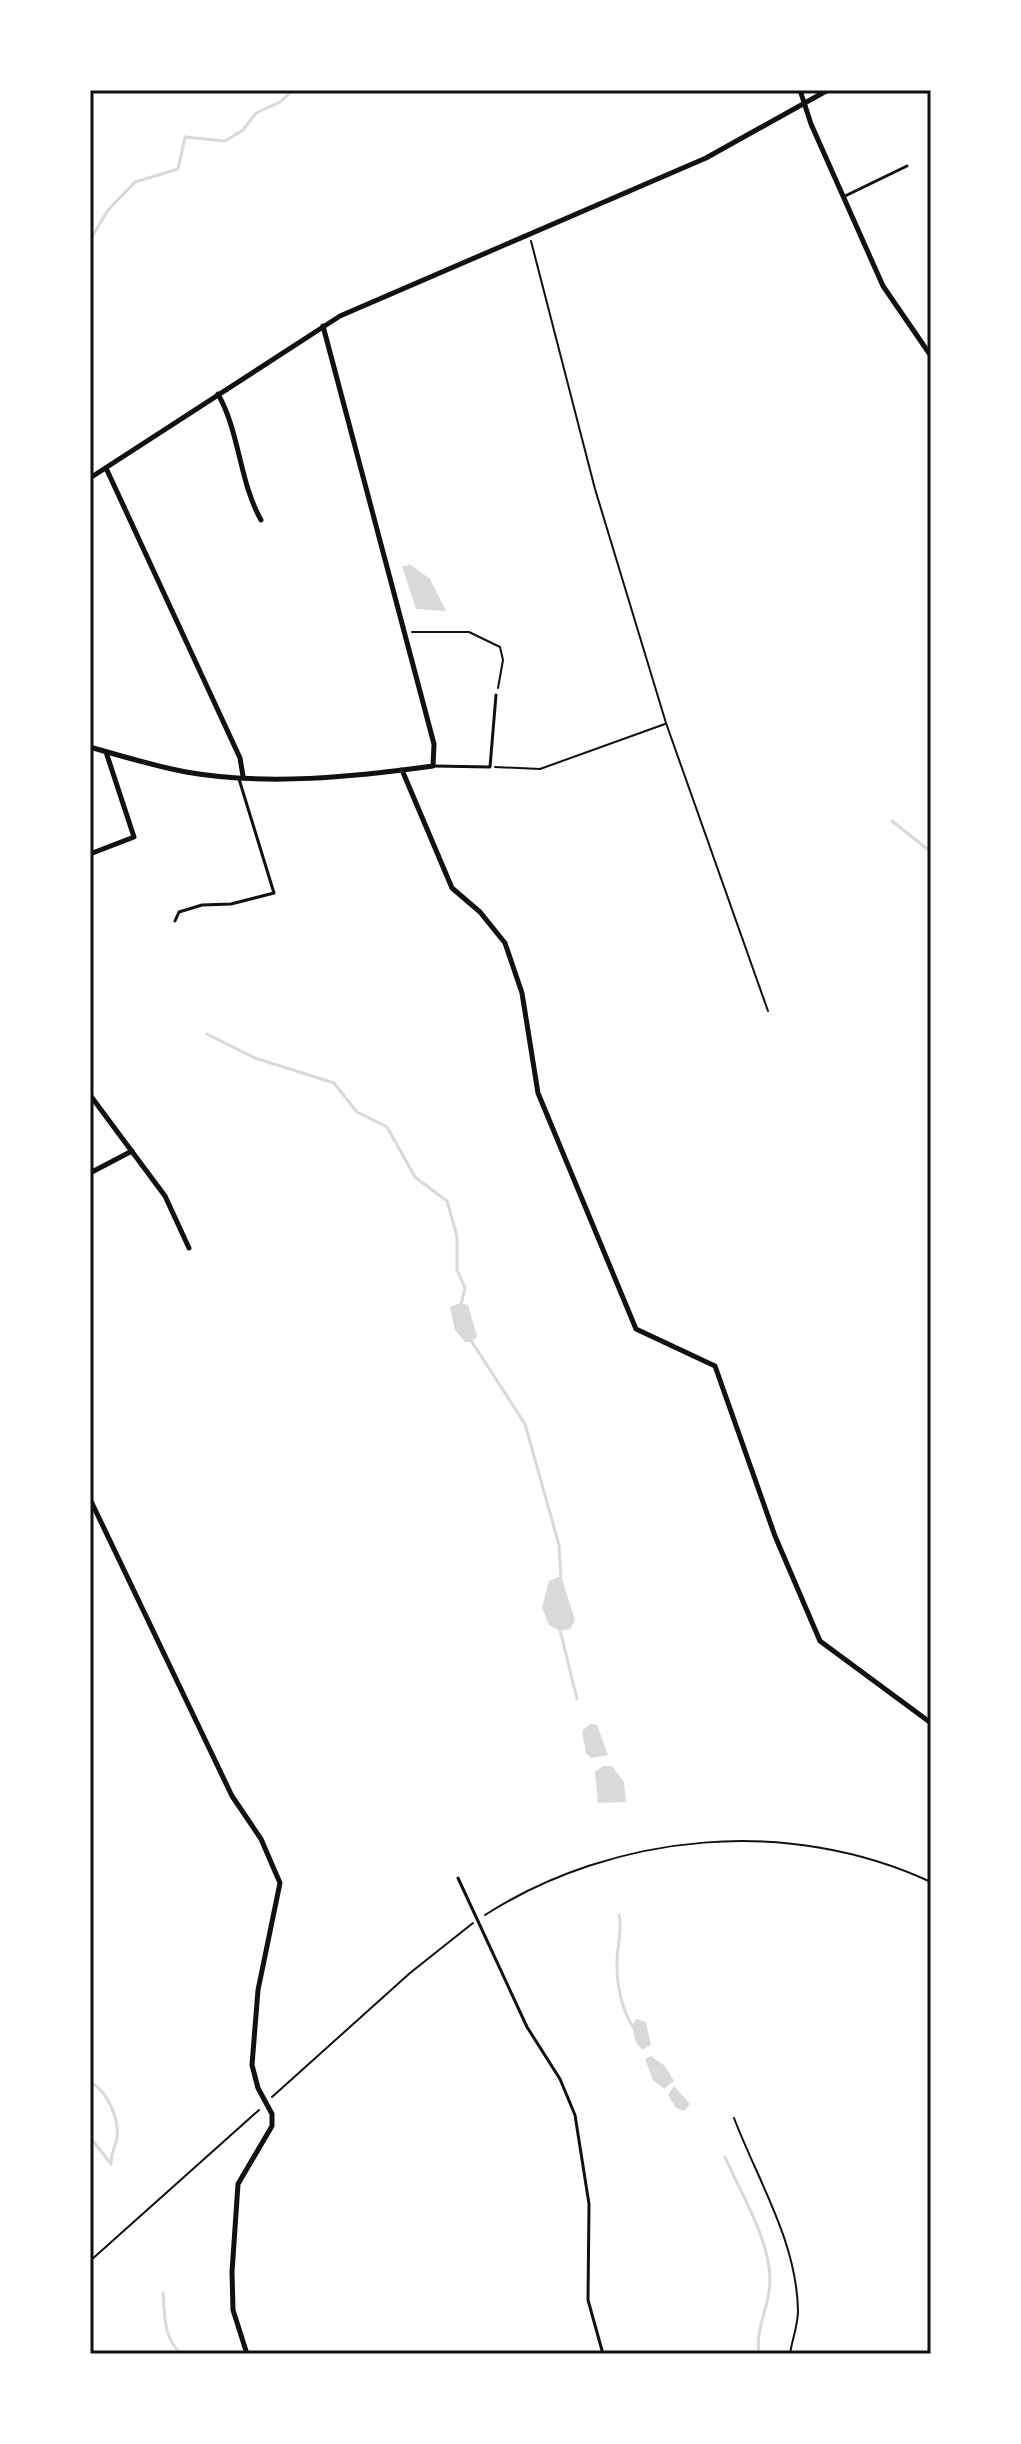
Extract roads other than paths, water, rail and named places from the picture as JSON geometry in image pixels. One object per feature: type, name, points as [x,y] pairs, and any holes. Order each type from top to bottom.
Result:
[{"type":"street","points":[[800,90],[883,286],[931,356]]},
{"type":"street","points":[[90,478],[323,326],[706,158],[828,90]]},
{"type":"street","points":[[90,747],[187,772],[240,776],[299,778],[433,766],[434,744],[323,326]]},
{"type":"street","points":[[218,394],[230,414],[253,506],[261,520]]},
{"type":"street","points":[[106,468],[240,758],[240,776]]},
{"type":"street","points":[[90,854],[134,837],[106,752]]},
{"type":"street","points":[[402,770],[452,888],[480,912],[505,943],[522,993],[538,1093],[636,1329],[715,1366],[775,1536],[820,1641],[931,1723]]},
{"type":"street","points":[[90,1095],[165,1196],[189,1248]]},
{"type":"street","points":[[90,1173],[132,1151]]},
{"type":"street","points":[[90,1499],[232,1796],[261,1839],[280,1883],[258,1990],[252,2065],[265,2104],[272,2114],[272,2126],[238,2184],[232,2272],[233,2310],[247,2354]]},
{"type":"lane","points":[[843,197],[907,166]]},
{"type":"lane","points":[[433,766],[490,767],[496,695]]},
{"type":"lane","points":[[175,921],[179,912],[202,905],[231,904],[274,893],[240,776]]},
{"type":"lane","points":[[458,1878],[575,2115],[589,2204],[588,2300],[603,2354]]},
{"type":"waterway","points":[[90,240],[108,210],[135,182],[178,169],[185,137],[225,141],[243,130],[256,113],[280,102],[293,90]]},
{"type":"waterway","points":[[892,821],[931,852]]},
{"type":"waterway","points":[[207,1034],[255,1058],[334,1083],[357,1112],[387,1127],[415,1177],[447,1201],[457,1236],[457,1270],[465,1288],[461,1305]]},
{"type":"waterway","points":[[470,1339],[525,1424],[559,1545],[561,1578]]},
{"type":"waterway","points":[[560,1630],[577,1699]]},
{"type":"waterway","points":[[619,1915],[618,1982],[623,2006],[633,2027]]},
{"type":"waterway","points":[[90,2082],[107,2098],[116,2123],[117,2138],[111,2164]]},
{"type":"waterway","points":[[90,2137],[111,2164]]},
{"type":"waterway","points":[[725,2157],[754,2217],[769,2265],[769,2290],[759,2335],[759,2354]]},
{"type":"waterway","points":[[163,2293],[168,2333],[181,2354]]}]
